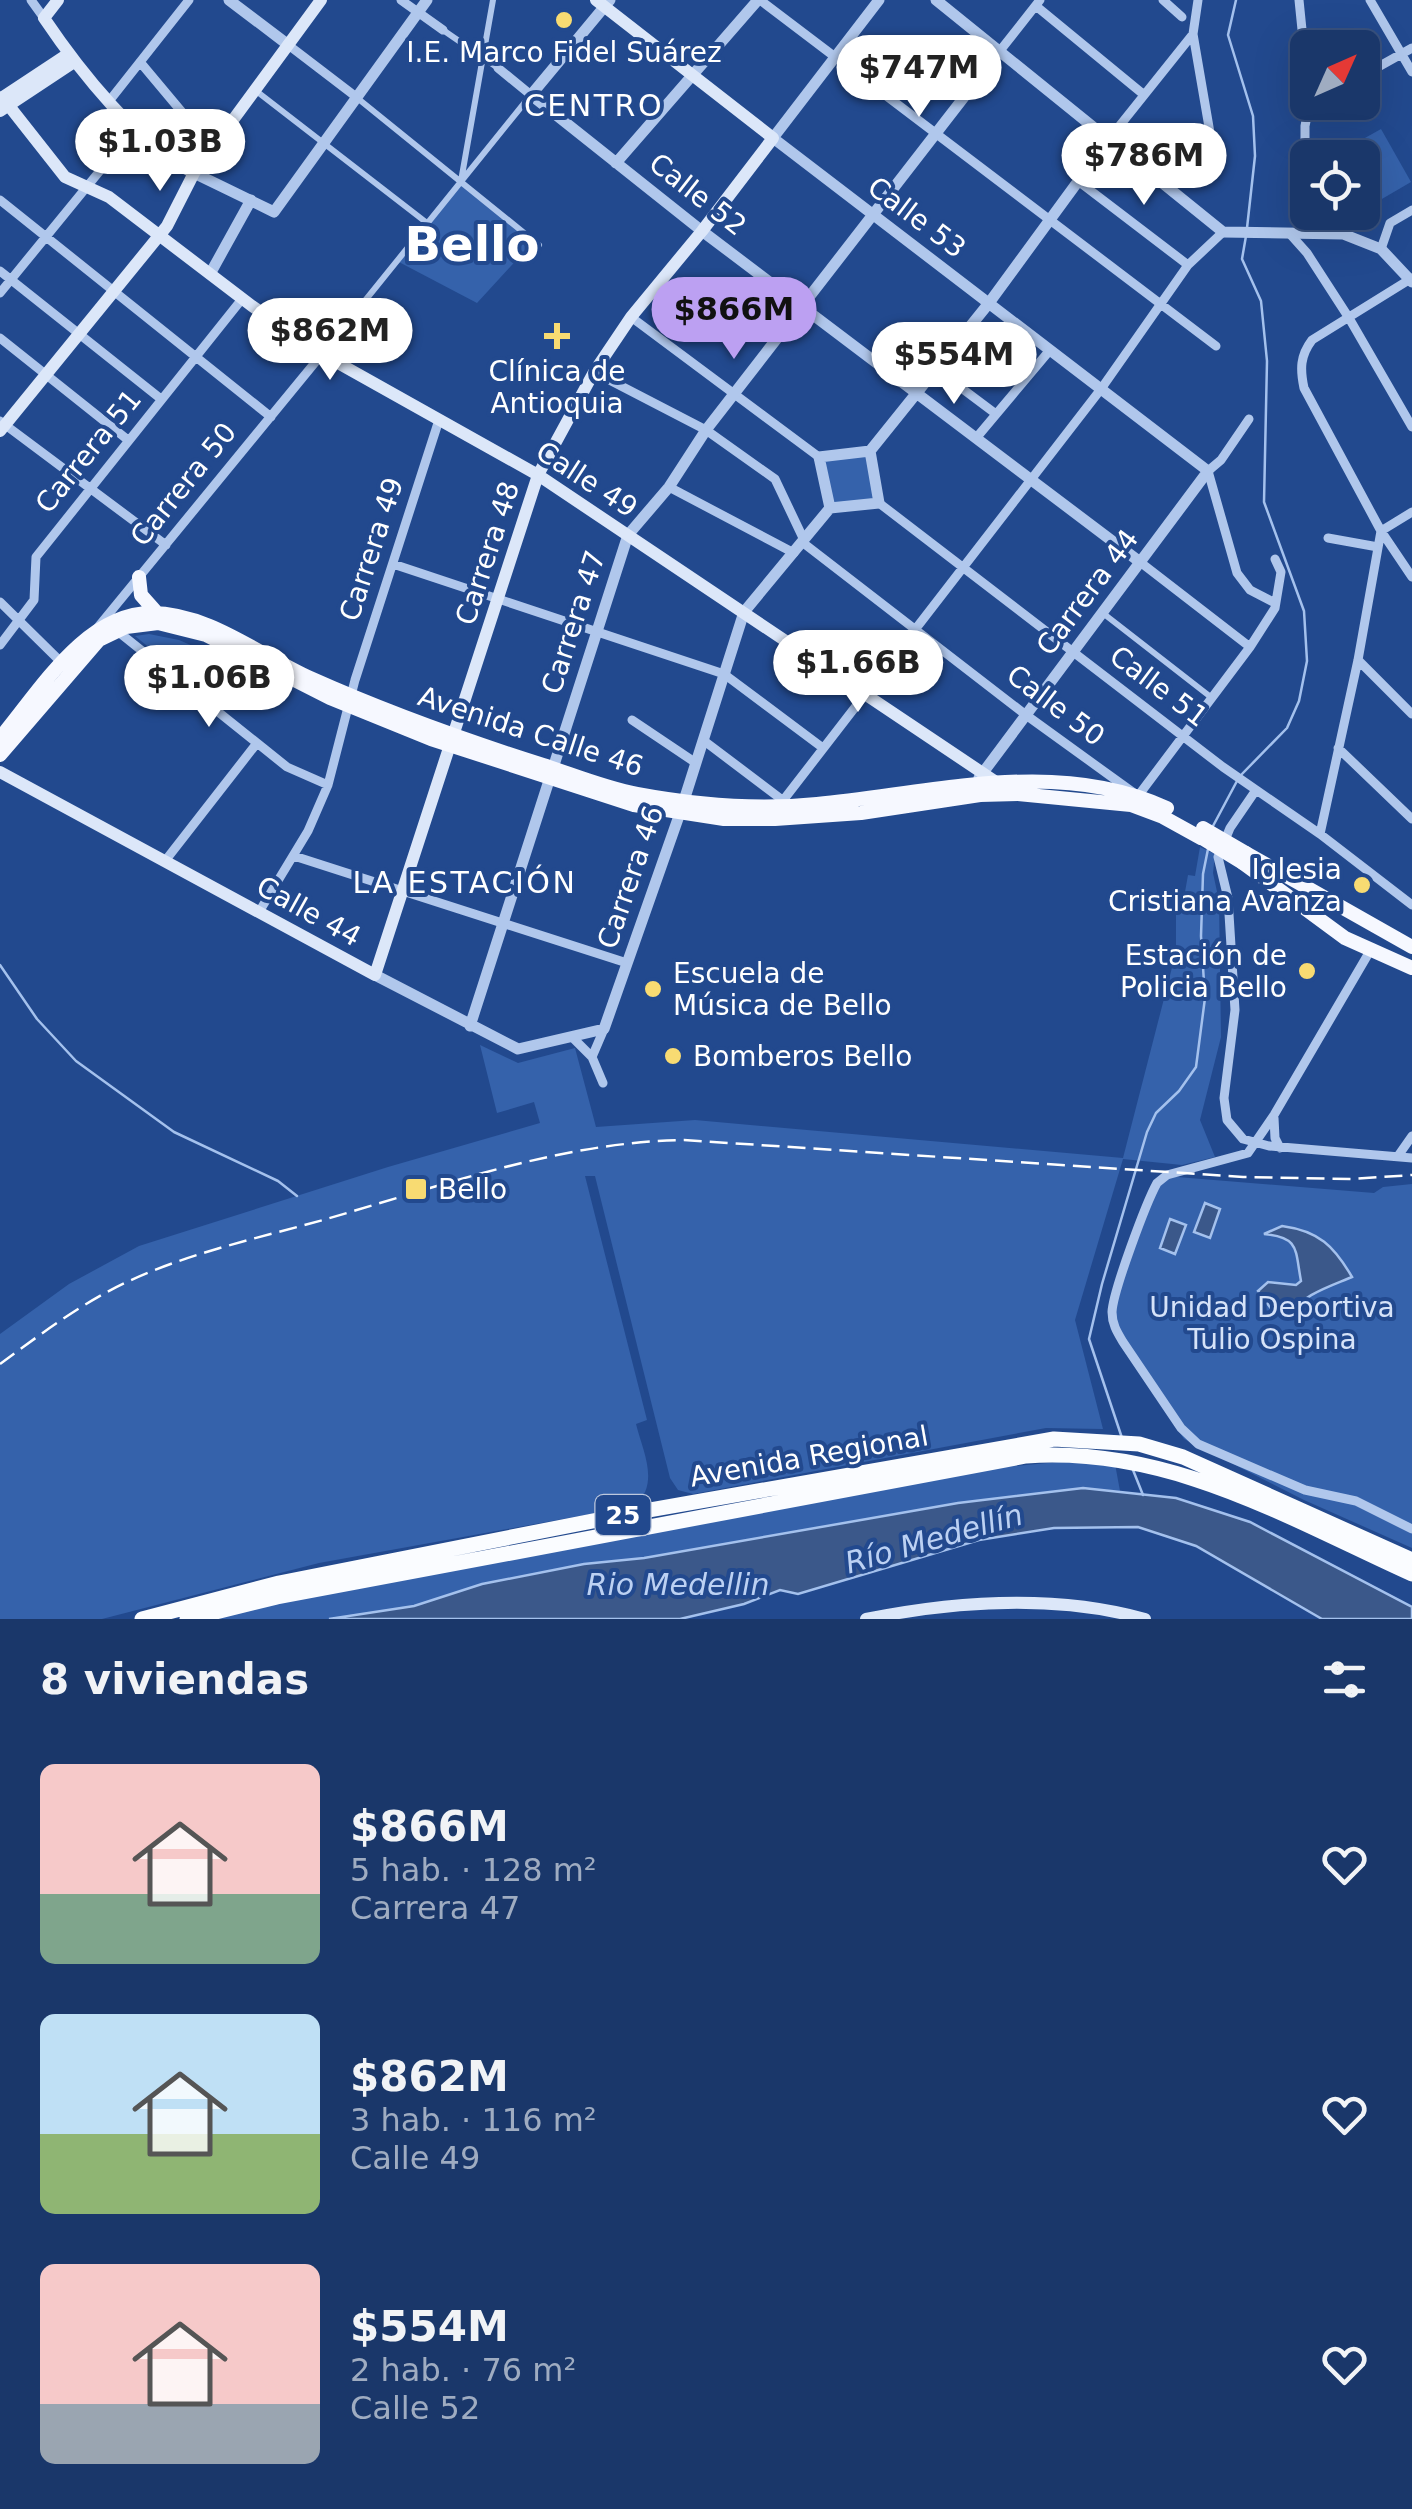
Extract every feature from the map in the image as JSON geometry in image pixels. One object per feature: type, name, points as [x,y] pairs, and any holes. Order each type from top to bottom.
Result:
[{"type":"highway","name":"Avenida Regional","points":[[142,1619],[279,1583],[674,1505],[1036,1441],[1109,1440],[1139,1444],[1200,1464],[1412,1560]]},
{"type":"highway","name":"Avenida Regional","points":[[187,1619],[277,1597],[1026,1456],[1079,1454],[1157,1466],[1205,1480],[1412,1574]]},
{"type":"main road","points":[[58,0],[44,18],[71,58],[162,153],[194,173]]},
{"type":"main road","points":[[2,426],[160,235],[194,173],[321,0]]},
{"type":"main road","name":"Calle 53","points":[[604,2],[773,138]]},
{"type":"main road","points":[[2,101],[71,58]]},
{"type":"main road","name":"Calle 49","points":[[2,101],[61,174],[104,193],[242,299],[322,354],[538,475],[628,534],[866,694],[979,778]]},
{"type":"main road","name":"Carrera 48","points":[[376,976],[538,475],[594,372],[630,317],[773,138]]},
{"type":"main road","points":[[140,576],[141,595],[156,613]]},
{"type":"main road","name":"Avenida Calle 46","points":[[97,628],[122,617],[156,613],[201,622],[350,700]]},
{"type":"main road","name":"Avenida Calle 46","points":[[116,630],[146,623],[192,630],[454,742],[552,774],[724,819],[806,818],[1014,794],[1131,805],[1202,833]]},
{"type":"main road","points":[[0,738],[97,628]]},
{"type":"main road","points":[[0,755],[84,654],[116,630]]},
{"type":"main road","name":"Calle 44","points":[[0,772],[376,976]]},
{"type":"main road","name":"Avenida Calle 46","points":[[682,807],[784,804],[979,778],[1138,796],[1202,833]]},
{"type":"main road","points":[[996,782],[1014,794]]},
{"type":"main road","points":[[1202,833],[1412,947]]},
{"type":"main road","points":[[1244,858],[1320,921],[1370,951],[1412,968]]},
{"type":"main road","points":[[866,1619],[916,1609],[1006,1602],[1145,1619]]},
{"type":"street","points":[[31,0],[44,18]]},
{"type":"street","points":[[110,100],[189,0]]},
{"type":"street","points":[[230,0],[539,246]]},
{"type":"street","name":"Calle 52","points":[[401,0],[483,56],[702,231],[805,305],[1250,647]]},
{"type":"street","points":[[194,173],[274,212],[427,0]]},
{"type":"street","points":[[461,182],[494,0]]},
{"type":"street","points":[[616,163],[759,0],[1216,346]]},
{"type":"street","name":"Carrera 48","points":[[773,138],[879,0]]},
{"type":"street","points":[[936,0],[1225,232]]},
{"type":"street","points":[[1163,0],[1182,16]]},
{"type":"street","points":[[1198,0],[1193,34],[1215,162]]},
{"type":"street","points":[[1299,0],[1302,30]]},
{"type":"street","points":[[1370,0],[1412,72]]},
{"type":"street","name":"Carrera 50","points":[[97,628],[604,2]]},
{"type":"street","points":[[1038,3],[1142,94]]},
{"type":"street","name":"Carrera 47","points":[[470,1026],[628,534],[669,488],[706,430],[1038,3]]},
{"type":"street","points":[[818,457],[870,451],[989,303],[1142,94],[1193,34]]},
{"type":"street","points":[[1380,66],[1412,48]]},
{"type":"street","points":[[140,62],[212,148]]},
{"type":"street","points":[[254,90],[427,224]]},
{"type":"street","name":"Calle 53","points":[[773,138],[1208,471]]},
{"type":"street","points":[[0,294],[102,167]]},
{"type":"street","points":[[1078,180],[1188,266]]},
{"type":"street","points":[[0,200],[270,417]]},
{"type":"street","points":[[210,274],[250,200]]},
{"type":"street","points":[[1382,249],[1390,223],[1412,210]]},
{"type":"street","points":[[703,740],[784,804],[1101,389],[1188,266],[1204,246],[1225,232],[1343,234],[1382,249],[1411,280],[1312,340],[1302,358],[1304,388],[1381,531],[1412,577]]},
{"type":"street","points":[[1283,232],[1307,253],[1412,426]]},
{"type":"street","points":[[0,271],[161,399]]},
{"type":"street","name":"Carrera 51","points":[[0,645],[34,600],[36,557],[242,299]]},
{"type":"street","points":[[630,317],[818,457],[830,508],[879,503],[870,451]]},
{"type":"street","points":[[0,338],[128,440]]},
{"type":"street","points":[[976,437],[1050,350]]},
{"type":"street","points":[[936,369],[996,414]]},
{"type":"street","name":"Calle 50","points":[[594,372],[706,430],[774,479],[783,490],[803,541],[1026,715],[1138,796]]},
{"type":"street","name":"Carrera 44","points":[[965,797],[1249,419]]},
{"type":"street","name":"Carrera 49","points":[[260,912],[294,856],[328,784],[350,700],[439,420]]},
{"type":"street","points":[[2,426],[166,545]]},
{"type":"street","points":[[1208,471],[1238,573],[1250,590],[1276,603]]},
{"type":"street","points":[[669,488],[794,553]]},
{"type":"street","name":"Calle 51","points":[[879,503],[1408,902]]},
{"type":"street","name":"Carrera 46","points":[[592,1057],[682,807],[744,612],[830,508]]},
{"type":"street","points":[[1320,834],[1381,531],[1412,512]]},
{"type":"street","points":[[1328,538],[1378,546]]},
{"type":"street","points":[[1138,796],[1250,647],[1276,603],[1281,572],[1275,559]]},
{"type":"street","points":[[393,564],[724,674],[824,748]]},
{"type":"street","points":[[0,602],[63,664]]},
{"type":"street","points":[[1102,613],[1212,698]]},
{"type":"street","points":[[116,630],[295,772],[328,784]]},
{"type":"street","points":[[1358,660],[1412,714]]},
{"type":"street","points":[[632,720],[696,763]]},
{"type":"street","points":[[165,861],[257,744]]},
{"type":"street","points":[[1338,748],[1412,819]]},
{"type":"street","points":[[1256,790],[1230,828],[1218,857],[1228,898],[1234,1010],[1224,1106],[1227,1120],[1243,1139],[1280,1148],[1412,1158]]},
{"type":"street","points":[[294,856],[627,963]]},
{"type":"street","points":[[1408,902],[1412,890]]},
{"type":"street","points":[[1370,951],[1256,1143],[1243,1156],[1167,1174],[1157,1182],[1112,1308],[1114,1328],[1181,1428],[1198,1444],[1305,1490],[1356,1501],[1412,1529]]},
{"type":"street","name":"Calle 44","points":[[376,976],[518,1049],[604,1029]]},
{"type":"street","points":[[572,1037],[592,1057],[602,1083]]},
{"type":"street","points":[[1274,1115],[1273,1130],[1280,1148]]},
{"type":"street","points":[[1398,1156],[1412,1136]]},
{"type":"green space","points":[[1381,129],[1411,182],[1380,200],[1380,140],[1361,140]]},
{"type":"green space","points":[[461,182],[534,241],[477,303],[397,261]]},
{"type":"green space","points":[[867,455],[875,500],[832,505],[823,460]]},
{"type":"green space","points":[[149,634],[202,650],[183,675],[135,636]]},
{"type":"green space","points":[[1200,847],[1215,854],[1213,873],[1219,901],[1221,1037],[1200,1120],[1215,1157],[1182,1165],[1123,1159],[1075,1320],[1103,1429],[1046,1428],[693,1494],[678,1490],[670,1478],[595,1176],[585,1176],[647,1420],[636,1424],[648,1477],[643,1497],[635,1506],[319,1563],[102,1619],[0,1619],[0,1334],[69,1284],[139,1246],[540,1123],[534,1102],[497,1113],[480,1045],[518,1063],[575,1048],[596,1127],[695,1120],[1123,1158],[1176,952],[1176,915],[1170,911],[1182,909],[1188,875],[1195,876]]},
{"type":"green space","name":"Unidad Deportiva Tulio Ospina","points":[[1165,1176],[1374,1193],[1383,1187],[1412,1184],[1412,1548],[1304,1500],[1184,1439],[1120,1345],[1112,1308],[1152,1194]]},
{"type":"green space","points":[[1058,1462],[1115,1464],[1120,1491],[1083,1488],[958,1503],[644,1558],[584,1564],[482,1584],[414,1606],[329,1619],[211,1619],[311,1595],[994,1468]]},
{"type":"water","points":[[1205,1203],[1220,1209],[1210,1238],[1194,1232]]},
{"type":"water","points":[[1170,1219],[1186,1225],[1175,1254],[1160,1248]]},
{"type":"water","points":[[1282,1226],[1316,1236],[1339,1257],[1352,1277],[1308,1297],[1289,1317],[1275,1314],[1258,1291],[1268,1282],[1296,1285],[1301,1281],[1294,1247],[1284,1238],[1264,1234]]},
{"type":"water","name":"Rio Medellin","points":[[1083,1488],[1176,1498],[1250,1522],[1412,1607],[1412,1619],[1322,1619],[1196,1546],[1138,1527],[1054,1528],[979,1540],[798,1594],[780,1590],[744,1604],[680,1619],[329,1619],[414,1606],[482,1584],[584,1564],[644,1558],[958,1503]]},
{"type":"waterway","points":[[1236,0],[1228,35],[1253,116],[1255,156],[1247,228]]},
{"type":"waterway","points":[[1242,774],[1287,728],[1299,701],[1307,661],[1304,611],[1264,502],[1267,361],[1261,301],[1242,259],[1246,236]]},
{"type":"waterway","points":[[1213,826],[1237,781]]},
{"type":"waterway","points":[[1122,1438],[1089,1339],[1147,1132],[1156,1113],[1196,1067],[1205,998],[1201,936],[1208,849]]},
{"type":"waterway","points":[[0,965],[37,1019],[76,1061],[174,1132],[278,1181],[297,1196]]},
{"type":"waterway","points":[[1133,1470],[1143,1495]]},
{"type":"railway","points":[[0,1364],[93,1300],[159,1268],[457,1180],[592,1149],[684,1140],[1243,1177],[1351,1179],[1412,1175]]},
{"type":"place","name":"I.E. Marco Fidel Suárez","points":[[564,20]]},
{"type":"place","name":"Clínica de Antioquia","points":[[557,336]]},
{"type":"place","name":"Iglesia Cristiana Avanza","points":[[1362,885]]},
{"type":"place","name":"Estación de Policia Bello","points":[[1307,971]]},
{"type":"place","name":"Escuela de Música de Bello","points":[[653,989]]},
{"type":"place","name":"Bomberos Bello","points":[[673,1056]]},
{"type":"place","name":"Bello","points":[[416,1189]]},
{"type":"district","name":"CENTRO","points":[[594,106]]},
{"type":"district","name":"Bello","points":[[472,244]]},
{"type":"district","name":"LA ESTACIÓN","points":[[465,883]]},
{"type":"water label","name":"Río Medellín","points":[[934,1539]]}]
